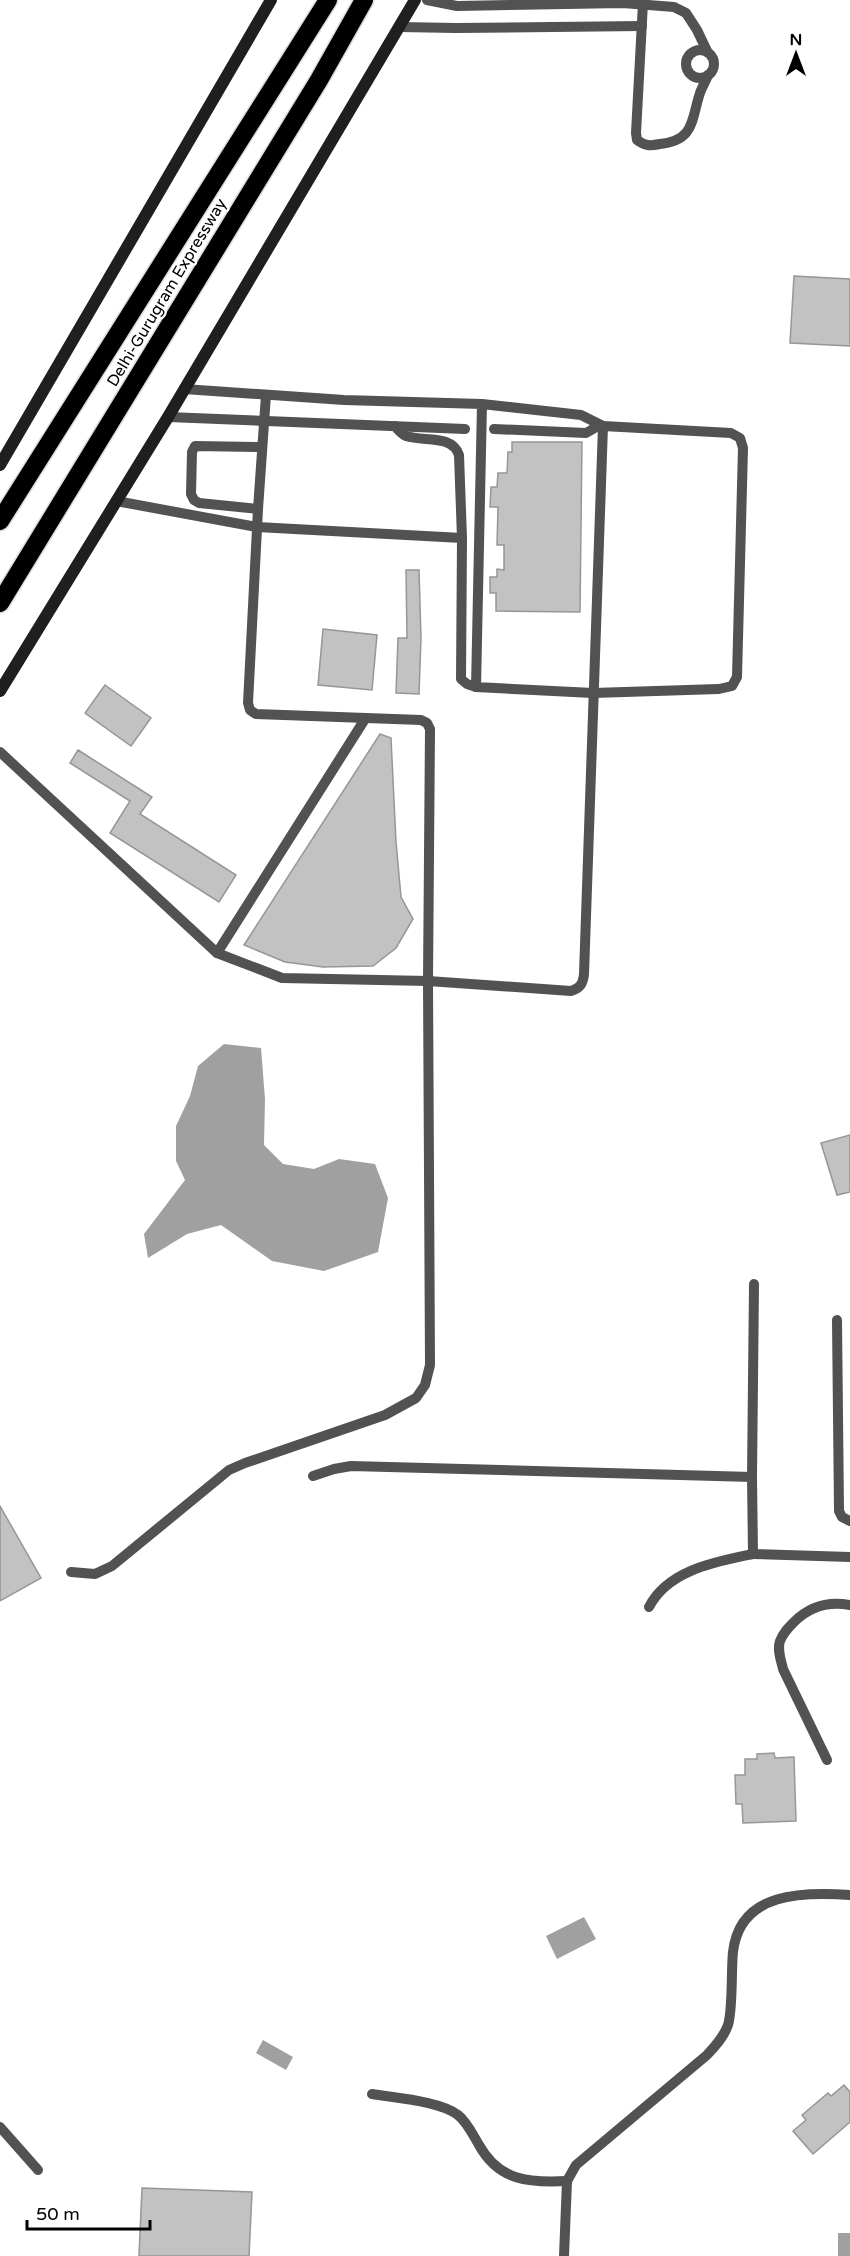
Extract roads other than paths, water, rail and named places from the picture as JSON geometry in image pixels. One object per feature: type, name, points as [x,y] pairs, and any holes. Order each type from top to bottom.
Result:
[{"type":"highway","name":"Delhi-Gurugram Expressway","points":[[0,521],[328,0]]},
{"type":"highway","name":"Delhi-Gurugram Expressway","points":[[0,603],[319,80],[364,0]]},
{"type":"main road","points":[[0,465],[271,0]]},
{"type":"main road","points":[[0,691],[168,417],[415,0]]},
{"type":"lane","points":[[427,0],[457,6],[643,3],[680,9],[697,30],[714,63],[712,72],[708,75],[700,92],[691,128],[682,137],[669,143],[649,146],[637,140],[636,133],[643,3]]},
{"type":"lane","points":[[456,28],[457,6]]},
{"type":"lane","points":[[399,27],[642,26]]},
{"type":"lane","points":[[697,30],[693,52],[687,63],[689,71],[695,76],[708,75]]},
{"type":"lane","points":[[693,52],[707,51]]},
{"type":"lane","points":[[695,76],[700,92]]},
{"type":"lane","points":[[184,389],[344,400],[482,404],[580,415],[602,425],[731,433],[740,438],[743,448],[737,677],[732,686],[719,689],[592,693],[476,687],[467,684],[461,679],[462,538],[459,456],[456,448],[450,444],[406,436],[395,426]]},
{"type":"lane","points":[[71,1572],[95,1574],[112,1566],[229,1470],[385,1415],[416,1398],[425,1385],[430,1365],[428,981],[430,729],[427,723],[421,720],[256,714],[250,710],[248,703],[266,395]]},
{"type":"lane","points":[[476,687],[482,404]]},
{"type":"lane","points":[[168,417],[465,429]]},
{"type":"lane","points":[[494,429],[586,433],[602,425]]},
{"type":"lane","points":[[0,752],[217,953],[282,978],[428,981],[571,991],[581,985],[584,974],[602,425]]},
{"type":"lane","points":[[258,509],[199,504],[194,501],[191,495],[192,456],[193,448],[199,444],[262,447]]},
{"type":"lane","points":[[116,501],[257,527],[462,538]]},
{"type":"lane","points":[[217,953],[365,719]]},
{"type":"lane","points":[[753,1554],[754,1284]]},
{"type":"lane","points":[[837,1320],[839,1511],[842,1517],[850,1521]]},
{"type":"lane","points":[[314,1476],[351,1466],[752,1477]]},
{"type":"lane","points":[[649,1607],[661,1588],[677,1578],[695,1569],[753,1554],[850,1557]]},
{"type":"lane","points":[[827,1760],[783,1669],[779,1642],[785,1630],[802,1614],[813,1608],[824,1604],[850,1605]]},
{"type":"lane","points":[[564,2256],[567,2181],[576,2166],[707,2055],[719,2042],[728,2025],[733,1950],[743,1923],[771,1900],[796,1894],[850,1895]]},
{"type":"lane","points":[[372,2094],[427,2104],[458,2114],[486,2158],[501,2172],[520,2179],[540,2182],[567,2181]]},
{"type":"lane","points":[[0,2127],[39,2170]]}]
